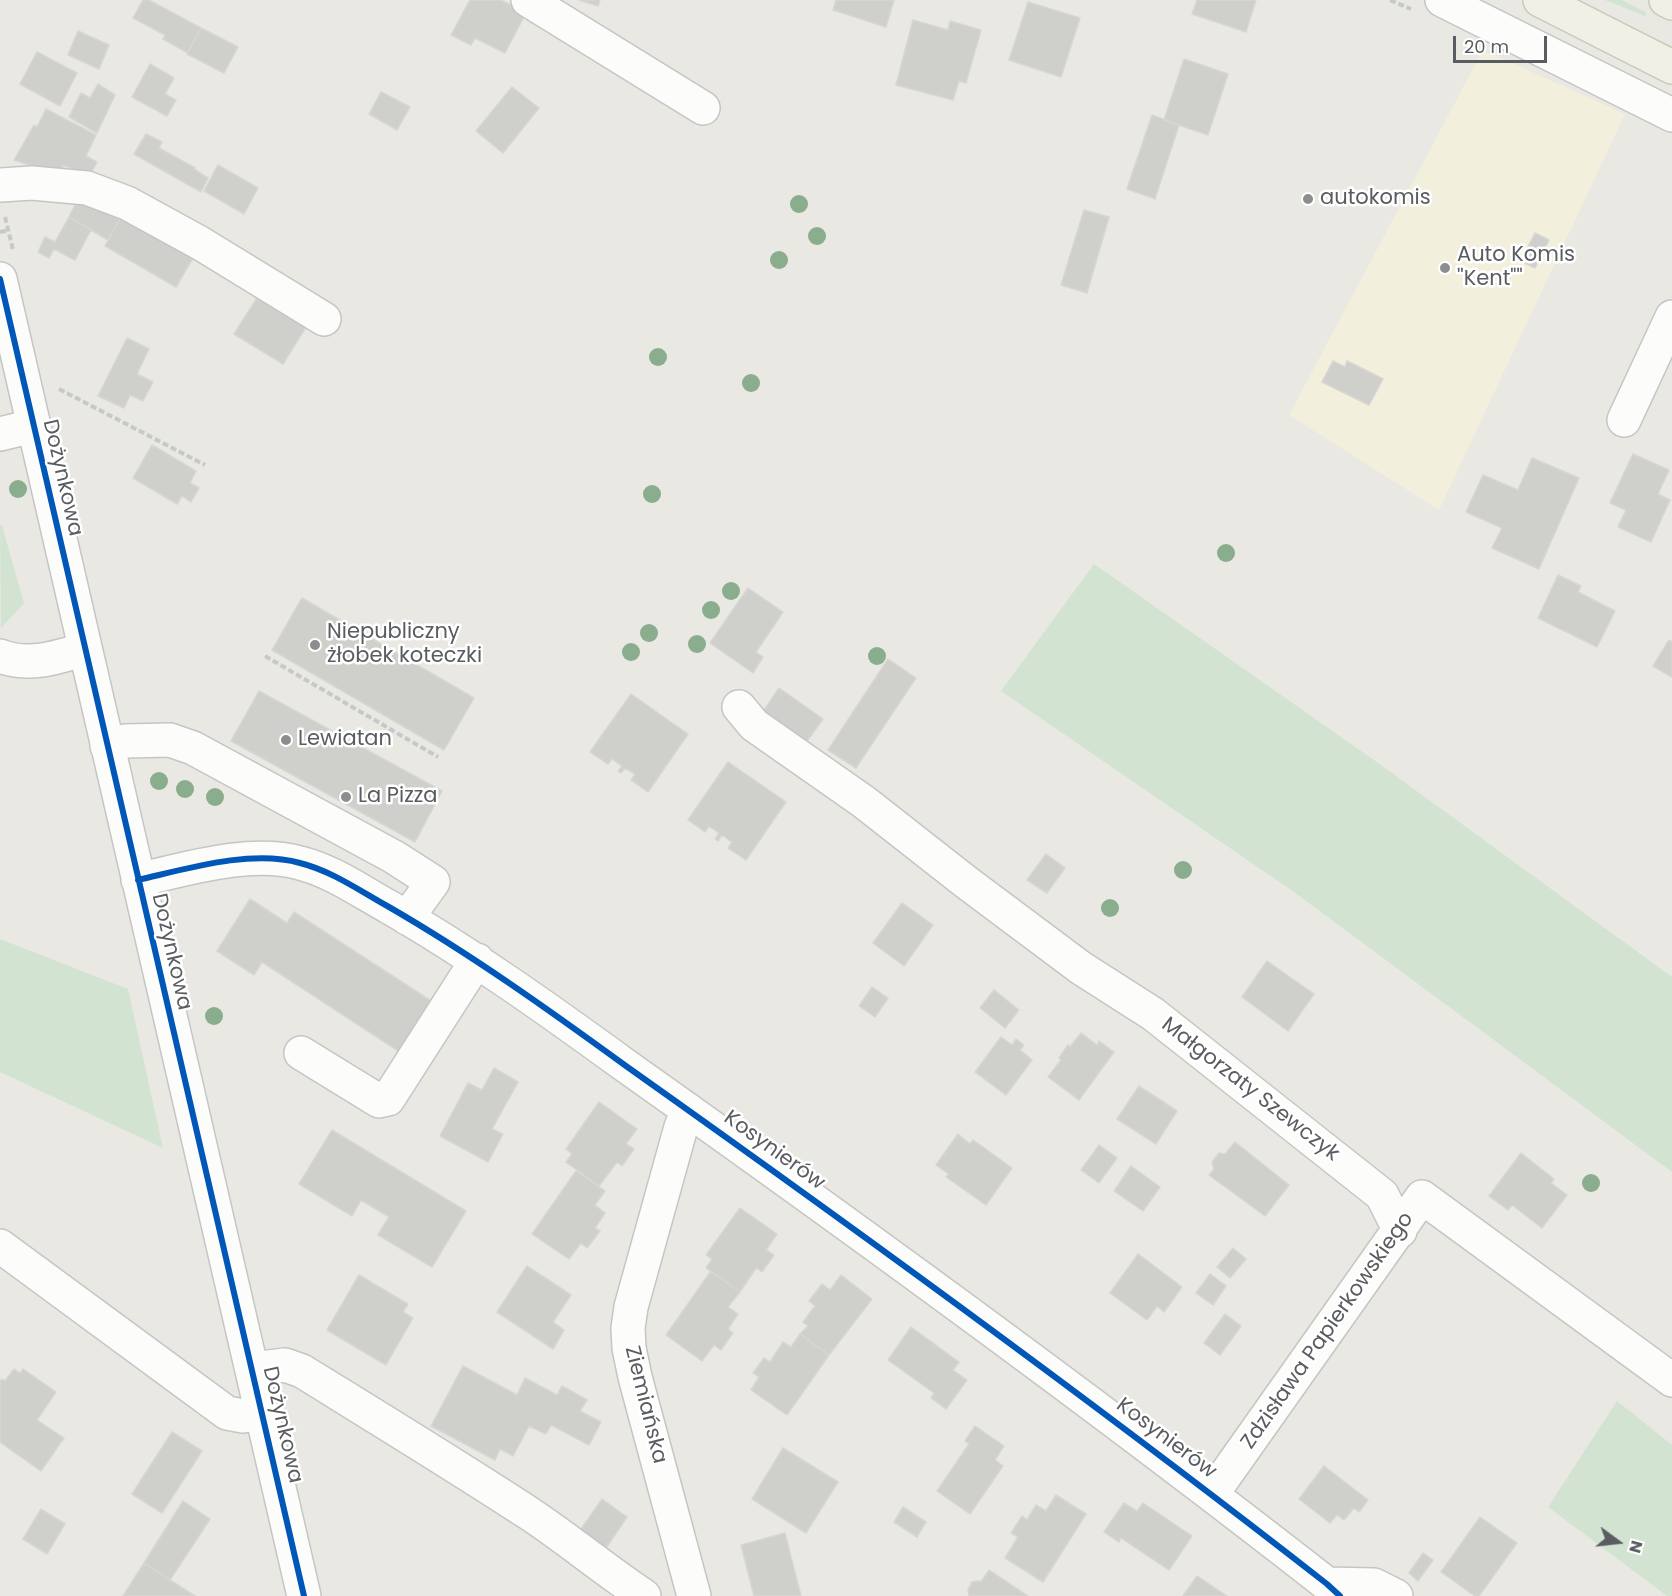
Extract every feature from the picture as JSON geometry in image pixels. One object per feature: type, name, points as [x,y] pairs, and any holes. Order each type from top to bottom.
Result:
[{"type":"main road","points":[[1540,0],[1672,67]]},
{"type":"main road","points":[[1665,0],[1672,3]]},
{"type":"street","points":[[528,0],[703,108]]},
{"type":"street","points":[[1442,0],[1672,115]]},
{"type":"street","points":[[0,186],[32,183],[87,188],[127,203],[200,243],[324,319]]},
{"type":"street","name":"Dożynkowa","points":[[1,289],[304,1596]]},
{"type":"street","points":[[1624,420],[1672,317]]},
{"type":"street","points":[[0,434],[33,426]]},
{"type":"street","points":[[0,656],[12,661],[32,662],[85,650]]},
{"type":"street","name":"Małgorzaty Szewczyk","points":[[739,707],[754,725],[864,802],[1081,968],[1153,1014],[1382,1195],[1400,1231]]},
{"type":"street","points":[[107,746],[125,741],[170,740],[192,748],[393,857],[433,882],[407,918]]},
{"type":"street","name":"Kosynierów","points":[[138,880],[228,861],[286,860],[317,868],[338,878],[407,918],[477,960],[838,1217],[1212,1494],[1334,1590]]},
{"type":"street","points":[[301,1053],[379,1101],[388,1099],[477,960]]},
{"type":"street","name":"Ziemiańska","points":[[688,1110],[681,1127],[631,1307],[628,1328],[629,1348],[635,1377],[694,1596]]},
{"type":"street","name":"Zdzisława Papierkowskiego","points":[[1212,1494],[1422,1197],[1672,1380]]},
{"type":"street","points":[[0,1246],[226,1413],[243,1416],[262,1413]]},
{"type":"street","points":[[252,1369],[285,1365],[302,1371],[529,1514],[587,1554],[605,1571],[644,1596]]},
{"type":"street","points":[[1334,1590],[1374,1586],[1396,1596]]},
{"type":"path","points":[[0,232],[9,230]]},
{"type":"path","points":[[26,393],[57,388],[205,465]]},
{"type":"path","points":[[265,656],[438,758]]},
{"type":"shaded area","name":"autokomis","points":[[1483,50],[1625,114],[1439,510],[1289,415]]},
{"type":"green space","points":[[1605,0],[1622,0],[1647,13],[1645,16]]},
{"type":"green space","points":[[0,524],[24,603],[1,628]]},
{"type":"green space","points":[[1094,564],[1381,765],[1672,977],[1672,1172],[1294,892],[1001,691]]},
{"type":"green space","points":[[0,939],[128,989],[163,1148],[0,1072]]},
{"type":"green space","points":[[1617,1401],[1672,1445],[1672,1596],[1667,1596],[1548,1507]]},
{"type":"building","points":[[143,0],[149,0],[201,28],[188,53],[163,39],[165,35],[133,18]]},
{"type":"building","points":[[470,0],[501,0],[526,13],[505,53],[475,38],[471,45],[451,35]]},
{"type":"building","points":[[579,0],[600,0],[598,6]]},
{"type":"building","points":[[836,0],[894,0],[886,27],[833,10]]},
{"type":"building","points":[[1197,0],[1256,0],[1246,32],[1192,14]]},
{"type":"building","points":[[1028,2],[1080,18],[1061,77],[1009,60]]},
{"type":"building","points":[[913,20],[948,30],[950,21],[981,30],[966,83],[959,81],[953,100],[896,85]]},
{"type":"building","points":[[201,28],[238,47],[224,73],[187,54]]},
{"type":"building","points":[[78,31],[109,45],[99,69],[68,55]]},
{"type":"building","points":[[37,52],[77,73],[60,106],[20,84]]},
{"type":"building","points":[[1184,59],[1228,74],[1208,135],[1164,120]]},
{"type":"building","points":[[150,64],[174,78],[165,94],[176,100],[167,116],[132,97]]},
{"type":"building","points":[[98,84],[115,95],[97,133],[69,117],[81,93],[90,98]]},
{"type":"building","points":[[512,87],[539,108],[503,153],[476,131]]},
{"type":"building","points":[[381,92],[410,107],[397,130],[369,114]]},
{"type":"building","points":[[46,109],[96,135],[86,156],[97,162],[89,177],[64,165],[58,174],[14,160],[34,125],[37,127]]},
{"type":"building","points":[[1152,115],[1179,125],[1155,199],[1127,189]]},
{"type":"building","points":[[146,134],[162,142],[159,148],[208,178],[201,192],[134,154]]},
{"type":"building","points":[[218,165],[258,188],[244,214],[204,191]]},
{"type":"building","points":[[80,195],[123,213],[108,240],[69,217],[75,205],[70,202]]},
{"type":"building","points":[[1084,210],[1109,217],[1087,293],[1061,285]]},
{"type":"building","points":[[124,211],[197,251],[176,287],[105,246]]},
{"type":"building","points":[[69,217],[91,230],[75,260],[54,249],[49,258],[38,252],[45,237],[55,242]]},
{"type":"building","points":[[1535,233],[1549,240],[1535,268],[1521,261]]},
{"type":"building","points":[[257,298],[306,327],[283,364],[234,334]]},
{"type":"building","points":[[127,338],[149,349],[137,374],[153,382],[143,401],[130,395],[124,408],[98,396]]},
{"type":"building","points":[[1333,361],[1345,367],[1347,361],[1383,379],[1369,405],[1322,382]]},
{"type":"building","points":[[152,445],[196,471],[190,483],[199,488],[191,502],[182,496],[177,504],[133,478]]},
{"type":"building","points":[[1633,454],[1669,470],[1658,494],[1670,500],[1651,542],[1618,527],[1626,510],[1610,503]]},
{"type":"building","points":[[1532,458],[1579,478],[1539,569],[1492,548],[1502,528],[1466,512],[1483,475],[1518,490]]},
{"type":"building","points":[[1558,575],[1581,586],[1578,592],[1615,611],[1597,647],[1538,618]]},
{"type":"building","points":[[748,588],[783,612],[756,652],[763,657],[753,673],[710,643]]},
{"type":"building","points":[[302,598],[474,698],[444,750],[272,650]]},
{"type":"building","points":[[1669,640],[1672,642],[1672,677],[1653,666]]},
{"type":"building","points":[[888,659],[916,678],[856,768],[828,750]]},
{"type":"building","points":[[779,688],[823,719],[805,744],[762,713]]},
{"type":"building","points":[[259,691],[442,791],[415,842],[231,741]]},
{"type":"building","points":[[631,694],[688,734],[648,792],[631,780],[635,774],[625,768],[621,773],[618,771],[622,766],[612,759],[608,764],[590,752]]},
{"type":"building","points":[[728,762],[786,802],[746,860],[728,848],[732,842],[722,835],[718,841],[715,839],[719,833],[709,826],[705,832],[688,820]]},
{"type":"building","points":[[1046,854],[1065,868],[1047,893],[1027,880]]},
{"type":"building","points":[[250,899],[287,923],[294,912],[442,1008],[409,1058],[262,962],[254,975],[217,951]]},
{"type":"building","points":[[902,903],[933,925],[904,966],[873,943]]},
{"type":"building","points":[[1267,961],[1314,994],[1288,1031],[1242,997]]},
{"type":"building","points":[[872,987],[888,998],[875,1017],[859,1006]]},
{"type":"building","points":[[994,990],[1019,1010],[1005,1028],[980,1008]]},
{"type":"building","points":[[1081,1033],[1097,1045],[1099,1041],[1114,1052],[1079,1100],[1048,1077],[1061,1060],[1059,1058],[1068,1045],[1070,1047]]},
{"type":"building","points":[[1001,1037],[1012,1045],[1016,1039],[1024,1045],[1020,1050],[1032,1060],[1006,1095],[975,1072]]},
{"type":"building","points":[[494,1068],[518,1082],[492,1129],[503,1134],[488,1162],[440,1136],[468,1083],[482,1090]]},
{"type":"building","points":[[1139,1086],[1177,1111],[1156,1144],[1117,1119]]},
{"type":"building","points":[[599,1102],[637,1129],[626,1144],[634,1149],[622,1166],[617,1162],[599,1186],[566,1162],[572,1154],[566,1149]]},
{"type":"building","points":[[332,1130],[466,1211],[432,1267],[378,1235],[389,1217],[361,1200],[352,1216],[299,1184]]},
{"type":"building","points":[[958,1134],[970,1144],[973,1140],[1012,1168],[986,1205],[946,1177],[949,1174],[936,1165]]},
{"type":"building","points":[[1235,1142],[1289,1185],[1265,1216],[1209,1175],[1214,1169],[1212,1162],[1219,1153],[1225,1154]]},
{"type":"building","points":[[1099,1145],[1117,1158],[1099,1183],[1081,1170]]},
{"type":"building","points":[[1521,1153],[1554,1179],[1551,1183],[1567,1195],[1542,1228],[1512,1205],[1508,1210],[1489,1196]]},
{"type":"building","points":[[1131,1166],[1160,1187],[1143,1211],[1114,1191]]},
{"type":"building","points":[[576,1171],[605,1191],[595,1205],[605,1213],[595,1228],[600,1231],[587,1248],[581,1243],[569,1259],[532,1234]]},
{"type":"building","points":[[740,1208],[777,1234],[766,1250],[774,1255],[762,1272],[756,1268],[740,1292],[706,1268],[712,1259],[706,1255]]},
{"type":"building","points":[[1233,1248],[1246,1259],[1230,1278],[1217,1267]]},
{"type":"building","points":[[1138,1254],[1182,1287],[1164,1312],[1157,1306],[1147,1320],[1110,1293]]},
{"type":"building","points":[[527,1266],[571,1295],[553,1322],[564,1330],[553,1349],[497,1312]]},
{"type":"building","points":[[711,1271],[740,1292],[728,1307],[738,1314],[728,1329],[733,1333],[721,1350],[714,1345],[702,1361],[666,1335]]},
{"type":"building","points":[[1210,1274],[1226,1286],[1213,1305],[1196,1293]]},
{"type":"building","points":[[359,1275],[408,1304],[403,1312],[413,1318],[386,1365],[327,1330]]},
{"type":"building","points":[[841,1275],[872,1299],[829,1355],[800,1334],[808,1326],[803,1322],[815,1306],[809,1301],[822,1284],[830,1290]]},
{"type":"building","points":[[1225,1314],[1241,1326],[1220,1355],[1204,1343]]},
{"type":"building","points":[[911,1327],[959,1362],[953,1370],[967,1380],[946,1409],[931,1398],[934,1393],[888,1360]]},
{"type":"building","points":[[800,1334],[829,1355],[787,1415],[751,1390],[759,1377],[753,1373],[764,1358],[770,1362],[783,1342],[791,1347]]},
{"type":"building","points":[[463,1366],[517,1395],[525,1378],[557,1395],[562,1386],[587,1400],[580,1411],[601,1422],[589,1445],[551,1425],[546,1434],[529,1426],[513,1456],[500,1449],[495,1460],[431,1426]]},
{"type":"building","points":[[14,1369],[20,1373],[23,1369],[56,1392],[37,1420],[64,1438],[41,1471],[0,1442],[0,1381],[2,1379],[5,1381]]},
{"type":"building","points":[[975,1426],[1004,1446],[995,1460],[1003,1466],[970,1514],[937,1491],[969,1444],[965,1441]]},
{"type":"building","points":[[172,1432],[202,1451],[162,1513],[132,1494]]},
{"type":"building","points":[[783,1448],[838,1482],[806,1533],[752,1499]]},
{"type":"building","points":[[1324,1466],[1368,1500],[1359,1512],[1354,1508],[1344,1520],[1337,1515],[1330,1523],[1299,1499]]},
{"type":"building","points":[[1056,1495],[1086,1514],[1043,1582],[1005,1558],[1018,1537],[1011,1533],[1022,1516],[1027,1520],[1036,1505],[1046,1511]]},
{"type":"building","points":[[602,1499],[627,1517],[600,1557],[574,1539]]},
{"type":"building","points":[[183,1501],[210,1519],[170,1580],[144,1563]]},
{"type":"building","points":[[1124,1503],[1137,1511],[1143,1503],[1192,1536],[1169,1570],[1121,1538],[1119,1542],[1104,1532]]},
{"type":"building","points":[[903,1507],[926,1522],[917,1537],[894,1522]]},
{"type":"building","points":[[41,1509],[65,1524],[47,1554],[23,1539]]},
{"type":"building","points":[[1480,1517],[1517,1543],[1479,1596],[1475,1596],[1441,1572]]},
{"type":"building","points":[[785,1533],[801,1596],[754,1596],[741,1545]]},
{"type":"building","points":[[1423,1553],[1433,1560],[1418,1581],[1409,1573]]},
{"type":"building","points":[[144,1563],[170,1580],[195,1596],[123,1596]]},
{"type":"building","points":[[989,1570],[1028,1596],[969,1596],[968,1590],[972,1582],[981,1582]]},
{"type":"building","points":[[1197,1576],[1227,1596],[1183,1596]]},
{"type":"cycle path","points":[[0,279],[304,1596]]},
{"type":"cycle path","points":[[138,880],[219,862],[240,859],[281,859],[300,863],[335,876],[420,925],[539,1004],[892,1257],[1154,1451],[1340,1596]]},
{"type":"place","name":"autokomis","points":[[1308,199]]},
{"type":"place","name":"Auto Komis ''Kent\"\"","points":[[1445,268]]},
{"type":"place","name":"Niepubliczny żłobek koteczki","points":[[315,645]]},
{"type":"place","name":"Lewiatan","points":[[286,740]]},
{"type":"place","name":"La Pizza","points":[[346,797]]}]
